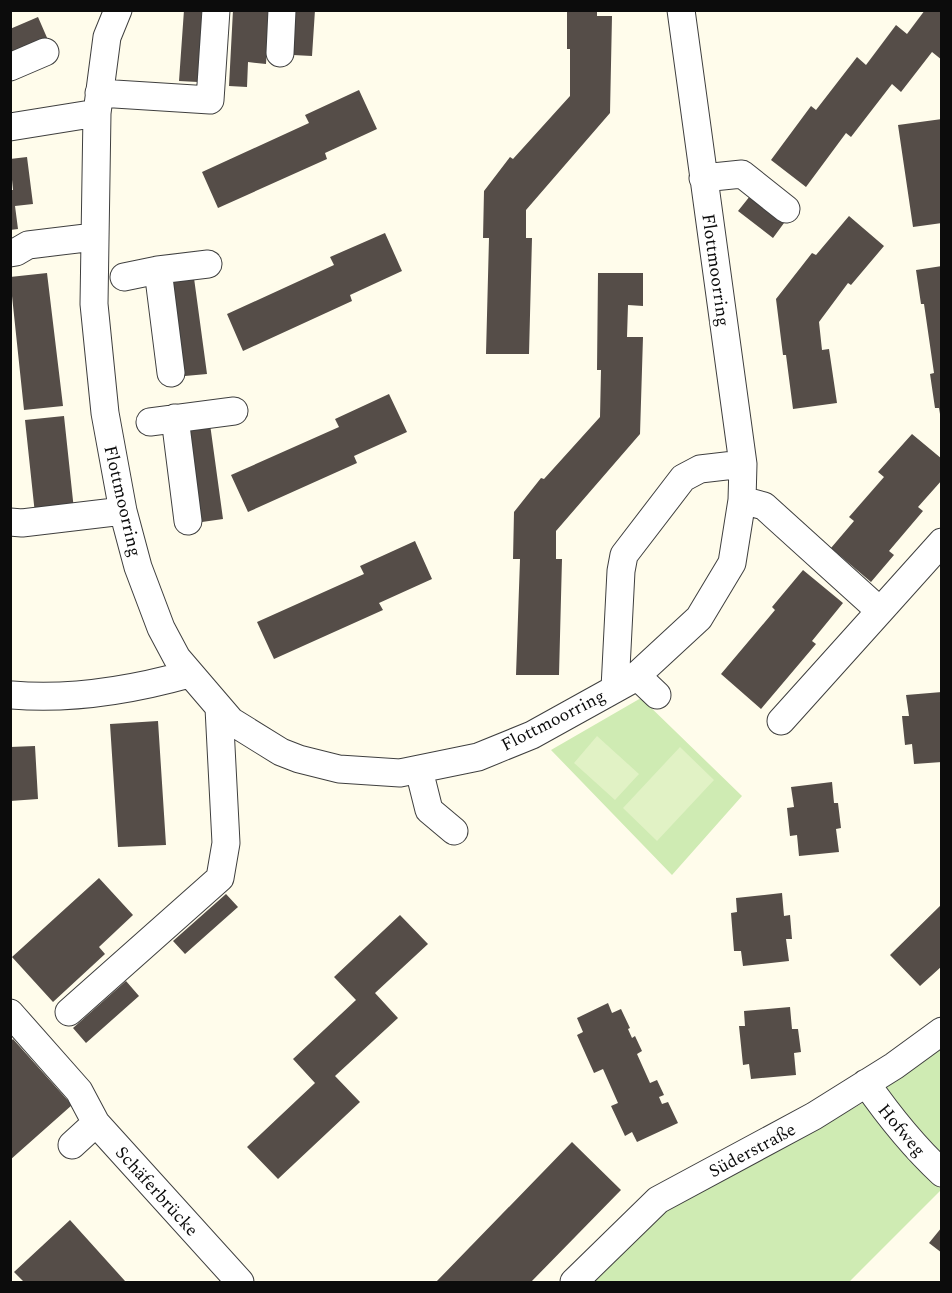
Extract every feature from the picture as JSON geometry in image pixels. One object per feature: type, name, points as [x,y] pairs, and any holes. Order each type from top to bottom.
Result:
[{"type":"street","name":"Flottmoorring","points":[[118,10],[107,37],[98,103],[94,304],[105,413],[123,511],[138,567],[161,628],[177,658],[231,721],[281,752],[299,759],[339,769],[400,773],[477,757],[532,735],[626,682],[699,618],[732,563],[742,500],[743,464],[738,417],[699,194],[688,146],[681,10]]},
{"type":"street","points":[[10,127],[98,103],[210,100],[216,10]]},
{"type":"street","points":[[280,53],[282,10]]},
{"type":"street","points":[[10,67],[45,52]]},
{"type":"street","points":[[699,194],[742,174],[786,209]]},
{"type":"street","points":[[10,253],[27,245],[94,237]]},
{"type":"street","points":[[124,277],[208,264]]},
{"type":"street","points":[[158,270],[171,373]]},
{"type":"street","points":[[188,521],[163,420],[234,411]]},
{"type":"street","points":[[657,695],[626,682],[621,571],[624,555],[683,478],[700,469],[743,464]]},
{"type":"street","points":[[742,500],[764,506],[880,611]]},
{"type":"street","points":[[10,522],[22,523],[123,511]]},
{"type":"street","points":[[782,721],[942,542]]},
{"type":"street","points":[[12,695],[47,698],[149,685],[189,674]]},
{"type":"street","points":[[69,1012],[220,878],[226,843],[219,708]]},
{"type":"street","points":[[419,770],[429,810],[454,831]]},
{"type":"street","name":"Schäferbrücke","points":[[10,1013],[79,1091],[96,1123],[240,1282]]},
{"type":"street","name":"Süderstraße","points":[[574,1282],[658,1200],[814,1116],[942,1031]]},
{"type":"street","name":"Hofweg","points":[[866,1083],[890,1117],[922,1155],[942,1173]]},
{"type":"street","points":[[72,1145],[96,1123]]},
{"type":"green space","points":[[641,698],[742,796],[672,875],[551,750]]},
{"type":"green space","points":[[597,736],[639,774],[615,800],[574,763]]},
{"type":"green space","points":[[680,747],[714,780],[657,841],[623,808]]},
{"type":"green space","points":[[941,1046],[941,1190],[849,1282],[587,1282],[667,1207],[752,1165],[861,1104]]},
{"type":"building","points":[[184,10],[202,10],[198,82],[179,81]]},
{"type":"building","points":[[233,10],[269,10],[266,64],[248,62],[247,87],[229,86]]},
{"type":"building","points":[[295,10],[315,10],[312,56],[293,55]]},
{"type":"building","points":[[567,10],[597,10],[597,16],[612,16],[610,113],[526,210],[526,238],[532,238],[529,354],[486,354],[489,238],[483,238],[484,191],[510,157],[513,159],[570,96]]},
{"type":"building","points":[[925,10],[942,10],[942,60],[932,52],[901,92],[892,84],[851,137],[846,133],[806,187],[771,160],[811,106],[816,110],[857,57],[866,65],[896,25],[907,34]]},
{"type":"building","points":[[38,17],[48,40],[10,57],[10,29]]},
{"type":"building","points":[[359,90],[377,129],[325,153],[327,159],[218,208],[202,172],[309,123],[305,115]]},
{"type":"building","points":[[942,119],[942,223],[913,227],[898,125]]},
{"type":"building","points":[[27,157],[33,204],[15,206],[18,229],[10,230],[10,190],[13,190],[10,159]]},
{"type":"building","points":[[750,196],[784,223],[773,238],[738,211]]},
{"type":"building","points":[[849,216],[884,246],[851,285],[848,283],[819,322],[822,350],[829,349],[837,403],[793,409],[776,299],[812,253],[816,255]]},
{"type":"building","points":[[385,233],[402,271],[350,295],[352,301],[243,351],[227,314],[334,265],[330,257]]},
{"type":"building","points":[[942,266],[942,414],[940,414],[939,408],[935,408],[930,374],[934,373],[924,304],[921,304],[916,270]]},
{"type":"building","points":[[47,273],[63,406],[24,410],[10,277]]},
{"type":"building","points":[[598,273],[643,273],[643,306],[628,305],[627,337],[643,337],[640,434],[556,531],[556,559],[562,559],[559,675],[516,675],[520,559],[513,559],[514,512],[541,478],[544,479],[600,417],[601,370],[597,370]]},
{"type":"building","points":[[194,278],[207,374],[185,376],[172,281]]},
{"type":"building","points":[[389,394],[407,432],[354,456],[357,463],[248,512],[231,475],[339,427],[335,419]]},
{"type":"building","points":[[64,416],[74,510],[35,514],[25,420]]},
{"type":"building","points":[[210,424],[223,519],[202,522],[189,427]]},
{"type":"building","points":[[912,434],[942,459],[942,480],[918,507],[923,511],[889,551],[894,555],[871,582],[831,548],[854,521],[849,517],[884,477],[878,472]]},
{"type":"building","points":[[415,541],[432,579],[379,603],[383,610],[274,659],[257,622],[364,574],[360,566]]},
{"type":"building","points":[[803,570],[843,603],[812,641],[816,644],[761,709],[721,674],[775,610],[772,607]]},
{"type":"building","points":[[942,692],[942,762],[914,764],[912,744],[905,745],[902,716],[909,716],[906,695]]},
{"type":"building","points":[[158,721],[166,845],[118,847],[110,724]]},
{"type":"building","points":[[35,746],[38,799],[10,801],[10,747]]},
{"type":"building","points":[[832,782],[834,803],[838,803],[841,828],[836,829],[839,852],[799,856],[797,835],[790,836],[787,808],[794,807],[791,787]]},
{"type":"building","points":[[99,878],[133,915],[99,947],[105,954],[53,1002],[12,957]]},
{"type":"building","points":[[782,893],[784,916],[790,915],[792,939],[786,939],[789,961],[743,966],[741,951],[734,951],[731,913],[737,912],[736,898]]},
{"type":"building","points":[[226,894],[238,907],[185,954],[173,941]]},
{"type":"building","points":[[942,904],[942,966],[920,986],[890,955]]},
{"type":"building","points":[[400,915],[428,944],[375,993],[398,1018],[335,1076],[360,1102],[278,1179],[247,1147],[315,1083],[293,1059],[356,1000],[334,977]]},
{"type":"building","points":[[126,981],[139,996],[86,1043],[73,1028]]},
{"type":"building","points":[[608,1003],[612,1013],[621,1009],[632,1038],[635,1036],[642,1051],[637,1054],[650,1083],[657,1080],[664,1095],[659,1097],[662,1104],[668,1102],[678,1123],[637,1142],[632,1132],[625,1136],[611,1106],[618,1103],[603,1069],[594,1073],[577,1035],[583,1032],[577,1018]]},
{"type":"building","points":[[790,1007],[792,1029],[798,1029],[801,1052],[794,1053],[796,1075],[751,1079],[749,1064],[743,1065],[739,1026],[745,1026],[744,1011]]},
{"type":"building","points":[[13,1039],[72,1105],[10,1160],[10,1042]]},
{"type":"building","points":[[572,1142],[621,1190],[531,1282],[436,1282]]},
{"type":"building","points":[[70,1220],[125,1281],[24,1282],[14,1272]]},
{"type":"building","points":[[942,1227],[942,1253],[929,1243]]}]
